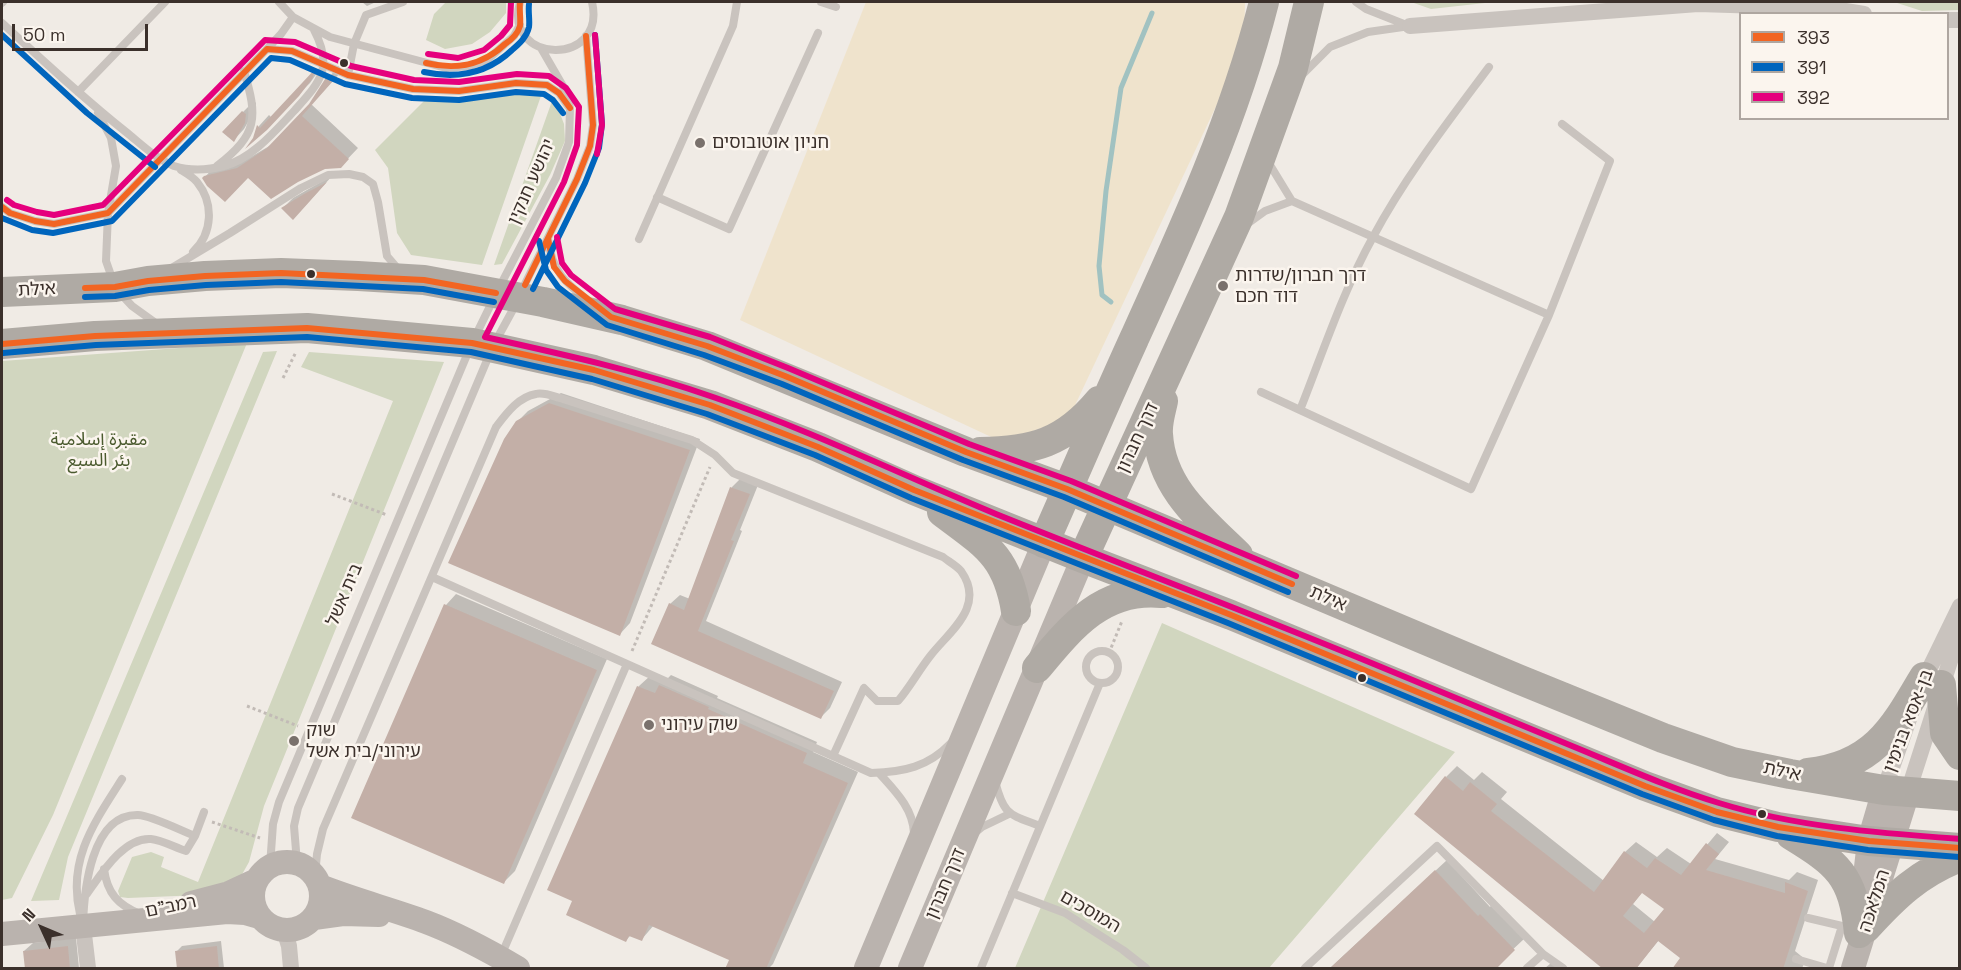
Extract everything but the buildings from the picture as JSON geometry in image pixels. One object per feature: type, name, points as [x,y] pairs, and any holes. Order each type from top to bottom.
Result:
[{"type":"highway","points":[[1044,543],[1197,200],[1250,56],[1264,2]]},
{"type":"highway","name":"דרך חברון","points":[[1083,558],[1230,236],[1285,92],[1309,2]]},
{"type":"highway","name":"אילת","points":[[2,292],[115,287],[148,281],[205,276],[281,273],[418,280],[611,317],[718,350],[966,452],[1067,489],[1663,738],[1732,762],[1791,774],[1896,791],[1959,796]]},
{"type":"highway","points":[[2,344],[170,332],[307,328],[483,344],[594,369],[710,405],[818,447],[914,490],[1044,543],[1194,601],[1645,786],[1717,812],[1778,827],[1881,842],[1959,848]]},
{"type":"highway","points":[[1166,375],[1158,432],[1162,458],[1172,485],[1189,508],[1252,567]]},
{"type":"highway","points":[[966,452],[1013,451],[1042,444],[1068,430],[1087,415],[1114,382]]},
{"type":"highway","points":[[914,490],[984,545],[999,560],[1010,583],[1016,611]]},
{"type":"highway","points":[[1037,668],[1076,624],[1100,606],[1128,594],[1160,593],[1194,601]]},
{"type":"highway","points":[[1791,774],[1823,771],[1847,763],[1875,748],[1933,681]]},
{"type":"highway","points":[[1933,681],[1945,733],[1959,755]]},
{"type":"highway","points":[[1778,827],[1826,856],[1849,884],[1856,907],[1859,947]]},
{"type":"highway","points":[[1859,947],[1888,904],[1911,883],[1929,871],[1959,857]]},
{"type":"street","points":[[1410,26],[1698,4],[1827,8],[1852,12]]},
{"type":"street","points":[[866,969],[1044,543]]},
{"type":"street","name":"דרך חברון","points":[[910,969],[1083,558]]},
{"type":"street","name":"בן-אסא בנימין","points":[[1881,842],[1959,606]]},
{"type":"street","name":"בן-אסא בנימין","points":[[1896,791],[1933,681],[1959,630]]},
{"type":"street","name":"המלאכה","points":[[1859,947],[1881,842]]},
{"type":"street","points":[[311,875],[322,897],[320,908],[306,925],[295,930],[284,930],[274,928],[259,917],[252,899],[263,873],[279,862],[311,875],[376,907],[429,924],[509,963]]},
{"type":"street","name":"רמב\"ם","points":[[83,926],[214,898],[263,873]]},
{"type":"street","name":"רמב\"ם","points":[[2,934],[227,912],[259,917]]},
{"type":"street","points":[[314,918],[344,914],[387,915],[429,924]]},
{"type":"street","points":[[83,926],[88,969]]},
{"type":"street","points":[[284,930],[289,946],[291,969]]},
{"type":"lane","points":[[78,92],[165,2]]},
{"type":"lane","points":[[279,2],[293,17],[314,30],[354,44],[446,68],[469,66],[487,60],[501,49],[520,26],[518,13],[520,2]]},
{"type":"lane","points":[[348,75],[354,44],[366,15],[403,2]]},
{"type":"lane","points":[[639,239],[733,26],[736,2]]},
{"type":"lane","points":[[821,2],[836,7]]},
{"type":"lane","points":[[1356,2],[1366,9],[1410,26]]},
{"type":"lane","points":[[541,48],[553,51],[577,44],[586,36],[593,21],[593,3]]},
{"type":"lane","points":[[2,207],[10,213],[54,224],[108,213],[267,49],[293,17]]},
{"type":"lane","points":[[2,22],[93,106],[161,160],[192,170],[226,165],[248,155],[318,84],[325,66],[321,44],[314,30]]},
{"type":"lane","name":"יהושע חנקין","points":[[507,296],[569,142],[570,108],[567,93],[541,48],[530,41],[520,26]]},
{"type":"lane","points":[[1285,92],[1330,47],[1368,32],[1410,26]]},
{"type":"lane","points":[[657,197],[729,229],[818,33]]},
{"type":"lane","points":[[311,875],[294,826],[298,808],[483,344],[507,296],[548,239],[590,146],[593,125],[586,36]]},
{"type":"lane","points":[[267,49],[292,51],[348,75],[413,89],[459,91],[516,83],[547,85],[559,93],[570,108]]},
{"type":"lane","points":[[1300,410],[1349,287],[1373,237],[1422,157],[1489,67]]},
{"type":"lane","points":[[214,168],[239,147],[251,129],[254,113],[244,71]]},
{"type":"lane","points":[[93,106],[102,118],[111,138],[116,166],[108,213],[106,261],[115,287],[141,313],[170,332]]},
{"type":"lane","points":[[1261,392],[1471,489],[1549,315],[1610,161],[1562,124]]},
{"type":"lane","points":[[1263,153],[1292,201],[1549,315]]},
{"type":"lane","points":[[176,166],[196,180],[205,195],[209,218],[207,233],[196,250],[184,260]]},
{"type":"lane","points":[[148,281],[301,188],[328,175],[349,174],[363,177],[372,184],[378,202],[387,256],[399,271],[418,280]]},
{"type":"lane","points":[[1230,236],[1265,211],[1292,201]]},
{"type":"lane","points":[[548,239],[554,267],[565,281],[611,317]]},
{"type":"lane","points":[[483,344],[507,296]]},
{"type":"lane","name":"בית אשל","points":[[263,873],[279,802],[398,519],[483,344]]},
{"type":"lane","points":[[311,875],[323,830],[496,427],[509,410],[523,399],[537,393],[560,398],[692,440],[715,455],[733,473],[943,557],[961,570],[968,585],[969,606],[961,621],[930,656],[898,701],[877,701],[864,688],[833,756]]},
{"type":"lane","points":[[432,577],[872,773],[904,771],[918,765],[942,753],[967,727]]},
{"type":"lane","points":[[509,963],[627,664]]},
{"type":"lane","points":[[981,969],[1100,683]]},
{"type":"lane","points":[[993,772],[999,797],[1009,814],[1040,826]]},
{"type":"lane","points":[[879,773],[900,796],[909,814],[913,823],[915,851]]},
{"type":"lane","points":[[83,926],[75,889],[78,865],[85,841],[122,779]]},
{"type":"lane","points":[[962,844],[982,827],[1009,814]]},
{"type":"lane","points":[[83,926],[87,881],[100,842],[114,823],[128,816],[141,815],[195,836]]},
{"type":"lane","points":[[84,898],[104,869],[127,847],[137,841],[152,839],[186,851],[203,815]]},
{"type":"lane","points":[[1305,969],[1437,846],[1543,954],[1563,969]]},
{"type":"lane","points":[[104,869],[112,896],[140,914]]},
{"type":"lane","name":"המוסכים","points":[[1012,893],[1065,913],[1123,950],[1146,969]]},
{"type":"lane","points":[[1796,959],[1828,969],[1842,927],[1808,918]]},
{"type":"lane","points":[[1527,969],[1543,954]]},
{"type":"path","points":[[627,664],[715,455]]},
{"type":"path","points":[[333,494],[398,519]]},
{"type":"path","points":[[247,706],[309,731]]},
{"type":"path","points":[[203,815],[255,838]]},
{"type":"green space","points":[[446,2],[506,2],[506,13],[490,32],[472,44],[445,49],[426,40],[434,14]]},
{"type":"green space","points":[[1411,2],[1494,2],[1431,9]]},
{"type":"green space","points":[[1894,2],[1959,2],[1959,10],[1922,11]]},
{"type":"green space","points":[[542,93],[482,265],[411,255],[397,233],[388,168],[375,150],[425,100]]},
{"type":"green space","points":[[552,101],[564,124],[565,141],[550,175],[502,264],[494,265]]},
{"type":"green space","name":"مقبرة إسلامية بئر السبع","points":[[247,343],[53,815],[12,898],[2,900],[2,361]]},
{"type":"green space","points":[[277,351],[68,857],[59,900],[31,901],[263,352]]},
{"type":"green space","points":[[309,352],[444,362],[264,806],[249,862],[240,878],[201,895],[120,897],[118,891],[132,857],[151,852],[164,857],[161,867],[198,882],[393,401],[301,367]]},
{"type":"green space","points":[[1162,623],[1455,752],[1269,968],[1015,968]]},
{"type":"sand","points":[[866,2],[1245,2],[1244,47],[1069,418],[1002,442],[740,320]]},
{"type":"waterway","points":[[1111,302],[1102,295],[1099,266],[1106,191],[1121,88],[1152,13]]},
{"type":"transit line","name":"392","points":[[428,54],[458,58],[484,50],[510,25],[511,2]]},
{"type":"transit line","name":"393","points":[[426,63],[458,66],[478,62],[487,57],[516,34],[520,23],[520,2]]},
{"type":"transit line","name":"391","points":[[424,72],[448,75],[471,73],[492,65],[520,43],[528,31],[529,4]]},
{"type":"transit line","name":"391","points":[[2,35],[87,113],[155,167]]},
{"type":"transit line","name":"391","points":[[533,289],[585,183],[599,148],[602,124],[595,35]]},
{"type":"transit line","name":"392","points":[[595,35],[602,125],[597,154]]},
{"type":"transit line","name":"393","points":[[525,285],[577,179],[590,146],[593,125],[586,36]]},
{"type":"transit line","name":"392","points":[[7,200],[14,205],[54,215],[103,205],[265,40],[295,42],[351,66],[414,80],[459,82],[517,74],[549,76],[566,88],[579,107],[577,145],[564,182],[485,337],[629,371],[749,410],[996,514],[1322,643],[1700,797],[1748,811],[1808,823],[1960,839]]},
{"type":"transit line","name":"393","points":[[2,207],[10,213],[54,224],[108,213],[267,49],[292,51],[348,75],[413,89],[459,91],[516,83],[547,85],[559,93],[570,108]]},
{"type":"transit line","name":"391","points":[[2,218],[32,230],[53,233],[112,221],[271,58],[290,60],[345,84],[412,98],[459,100],[516,92],[544,94],[553,100],[563,113]]},
{"type":"transit line","name":"392","points":[[557,237],[562,263],[571,275],[615,309],[710,337],[969,444],[1071,481],[1296,576]]},
{"type":"transit line","name":"393","points":[[548,239],[554,267],[565,281],[611,317],[707,346],[785,376],[966,452],[1067,489],[1292,584]]},
{"type":"transit line","name":"391","points":[[539,241],[546,270],[558,287],[607,325],[704,355],[782,384],[963,460],[1064,497],[1288,592]]},
{"type":"transit line","name":"393","points":[[85,288],[115,287],[148,281],[205,276],[281,273],[424,280],[496,293]]},
{"type":"transit line","name":"391","points":[[85,297],[115,296],[149,290],[206,285],[281,282],[423,289],[494,302]]},
{"type":"transit line","name":"393","points":[[2,344],[95,336],[307,328],[472,343],[594,370],[710,405],[818,447],[914,490],[1231,615],[1645,786],[1717,812],[1778,827],[1869,841],[1960,848]]},
{"type":"transit line","name":"391","points":[[3,353],[96,345],[307,337],[471,352],[592,379],[707,414],[815,455],[911,498],[1228,623],[1642,794],[1714,820],[1777,836],[1868,850],[1959,857]]},
{"type":"place","name":"חניון אוטובוסים","points":[[700,143]]},
{"type":"place","name":"דרך חברון/שדרות דוד חכם","points":[[1223,286]]},
{"type":"place","name":"שוק עירוני","points":[[649,725]]},
{"type":"place","name":"שוק עירוני/בית אשל","points":[[294,741]]}]
